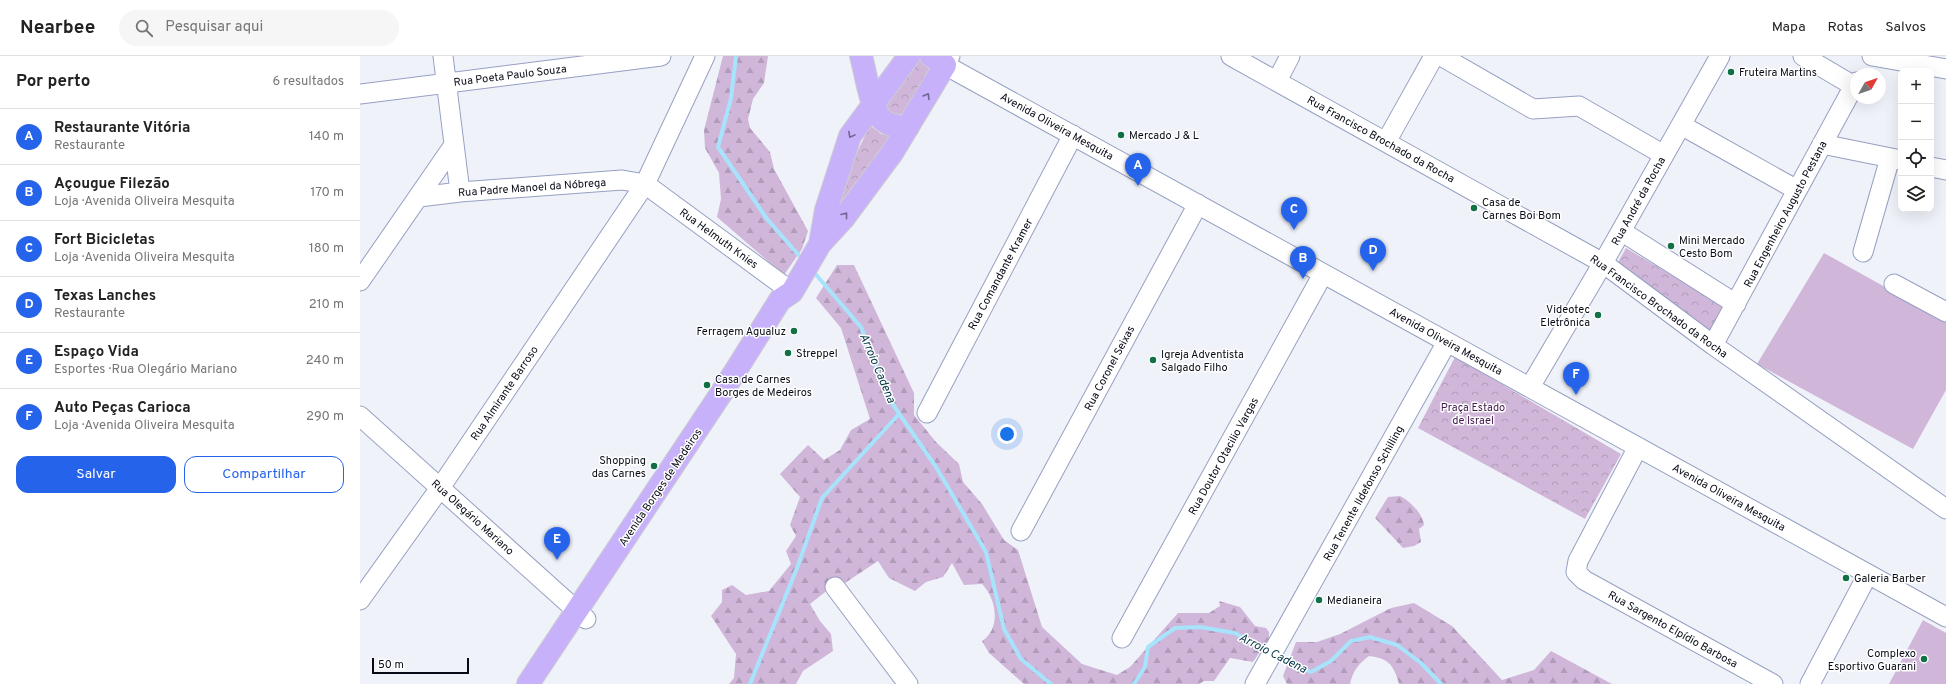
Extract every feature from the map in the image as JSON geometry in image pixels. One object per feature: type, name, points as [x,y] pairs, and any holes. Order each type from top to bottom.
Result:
[{"type":"main road","points":[[861,56],[876,113],[884,122],[895,126],[908,127]]},
{"type":"main road","name":"Avenida Borges de Medeiros","points":[[820,244],[826,210],[850,136],[909,56]]},
{"type":"main road","name":"Avenida Borges de Medeiros","points":[[542,684],[582,615],[780,300],[795,288],[820,244],[843,219],[888,159],[908,127],[942,59]]},
{"type":"main road","name":"Avenida Borges de Medeiros","points":[[528,684],[582,615]]},
{"type":"street","points":[[443,56],[460,192]]},
{"type":"street","name":"Rua Poeta Paulo Souza","points":[[360,94],[661,56]]},
{"type":"street","name":"Rua Almirante Barroso","points":[[360,600],[440,488],[645,184],[705,56]]},
{"type":"street","name":"Rua Francisco Brochado da Rocha","points":[[1231,56],[1603,263],[1713,345],[1946,509]]},
{"type":"street","points":[[1277,81],[1290,56]]},
{"type":"street","points":[[1386,142],[1434,56]]},
{"type":"street","points":[[1441,56],[1533,109],[1579,106],[1664,155]]},
{"type":"street","name":"Rua André da Rocha","points":[[1530,387],[1603,263],[1720,56]]},
{"type":"street","points":[[1803,56],[1850,78]]},
{"type":"street","points":[[1871,56],[1946,69]]},
{"type":"street","name":"Rua Engenheiro Augusto Pestana","points":[[1864,68],[1871,56]]},
{"type":"street","name":"Avenida Oliveira Mesquita","points":[[942,59],[1073,135],[1323,274],[1946,617]]},
{"type":"street","name":"Rua Engenheiro Augusto Pestana","points":[[1713,345],[1850,94]]},
{"type":"street","points":[[1681,125],[1797,190]]},
{"type":"street","name":"Rua Comandante Kramer","points":[[927,413],[1073,135]]},
{"type":"street","points":[[1822,144],[1896,159],[1864,252]]},
{"type":"street","points":[[360,281],[454,145]]},
{"type":"street","points":[[1934,167],[1946,170]]},
{"type":"street","name":"Rua Padre Manoel da Nóbrega","points":[[419,197],[460,192],[622,180],[645,184]]},
{"type":"street","name":"Rua Helmuth Knies","points":[[645,184],[795,288]]},
{"type":"street","name":"Rua Coronel Seixas","points":[[1021,531],[1198,204]]},
{"type":"street","points":[[1621,231],[1736,304]]},
{"type":"street","name":"Rua Doutor Otacilio Vargas","points":[[1122,638],[1323,274]]},
{"type":"street","points":[[1894,284],[1946,312]]},
{"type":"street","name":"Rua Tenente Ildefonso Schilling","points":[[1258,679],[1447,342]]},
{"type":"street","name":"Rua Olegário Mariano","points":[[360,416],[582,615]]},
{"type":"street","name":"Rua Sargento Elpídio Barbosa","points":[[1638,447],[1578,561],[1576,572],[1584,580],[1773,684]]},
{"type":"street","points":[[1810,684],[1868,574]]},
{"type":"street","points":[[836,587],[908,684]]},
{"type":"green space","points":[[723,56],[768,56],[764,83],[753,99],[748,119],[750,128],[770,152],[774,169],[808,231],[802,249],[784,275],[717,217],[721,199],[719,173],[705,148],[704,130]]},
{"type":"green space","points":[[923,58],[931,64],[932,72],[906,113],[894,115],[887,111],[886,100],[915,61]]},
{"type":"green space","points":[[870,125],[881,134],[891,136],[840,213],[835,211],[850,167]]},
{"type":"green space","points":[[1626,248],[1725,307],[1710,332],[1617,264]]},
{"type":"green space","points":[[1824,253],[1946,321],[1946,390],[1913,449],[1757,364]]},
{"type":"green space","points":[[837,265],[854,265],[914,393],[914,415],[936,442],[959,464],[963,482],[982,504],[1004,540],[1018,550],[1042,627],[1082,664],[1117,675],[1130,667],[1178,613],[1209,613],[1220,606],[1219,601],[1240,607],[1255,626],[1266,628],[1269,632],[1269,638],[1253,662],[1230,658],[1214,681],[1204,681],[1199,684],[1024,684],[989,653],[982,641],[988,636],[992,629],[995,614],[994,605],[991,598],[982,584],[964,585],[952,563],[943,577],[926,582],[915,591],[889,578],[878,561],[845,583],[839,581],[810,604],[820,621],[831,634],[833,651],[803,671],[796,684],[729,684],[734,678],[736,654],[711,616],[722,602],[722,590],[732,585],[746,595],[769,591],[791,564],[786,551],[796,536],[790,525],[800,497],[780,474],[808,445],[824,460],[840,450],[851,430],[870,419],[841,328],[816,298]]},
{"type":"green space","name":"Praça Estado de Israel","points":[[1455,357],[1621,454],[1585,519],[1418,428]]},
{"type":"green space","points":[[1400,496],[1415,508],[1424,525],[1419,529],[1421,542],[1414,546],[1403,548],[1375,518],[1388,497]]},
{"type":"green space","points":[[1414,603],[1452,626],[1502,680],[1534,670],[1551,651],[1612,684],[1399,684],[1395,672],[1386,661],[1369,656],[1356,668],[1350,684],[1287,684],[1283,676],[1296,642],[1317,642],[1340,634],[1391,608]]},
{"type":"green space","name":"Complexo Esportivo Guarani","points":[[1923,620],[1946,633],[1946,684],[1889,684]]},
{"type":"waterway","name":"Arroio Cadena","points":[[736,56],[731,98],[718,147],[767,219],[803,260]]},
{"type":"waterway","name":"Arroio Cadena","points":[[812,270],[861,327],[887,396],[936,467],[986,552],[1004,629],[1021,659],[1051,684]]},
{"type":"waterway","points":[[750,684],[797,568],[822,498],[899,414]]},
{"type":"waterway","name":"Arroio Cadena","points":[[1134,684],[1145,667],[1148,647],[1175,628],[1200,627],[1235,633],[1267,652]]},
{"type":"waterway","name":"Arroio Cadena","points":[[1276,657],[1311,672],[1331,661],[1351,641],[1370,637],[1397,645],[1421,663],[1441,684]]},
{"type":"place","name":"Fruteira Martins","points":[[1731,72]]},
{"type":"place","name":"Mercado J & L","points":[[1121,135]]},
{"type":"place","name":"Restaurante Vitória","points":[[1138,186]]},
{"type":"place","name":"Casa de Carnes Boi Bom","points":[[1474,208]]},
{"type":"place","name":"Fort Bicicletas","points":[[1294,230]]},
{"type":"place","name":"Mini Mercado Cesto Bom","points":[[1671,246]]},
{"type":"place","name":"Texas Lanches","points":[[1373,271]]},
{"type":"place","name":"Açougue Filezão","points":[[1303,279]]},
{"type":"place","name":"Videotec Eletrônica","points":[[1598,315]]},
{"type":"place","name":"Ferragem Agualuz","points":[[794,331]]},
{"type":"place","name":"Streppel","points":[[788,353]]},
{"type":"place","name":"Igreja Adventista Salgado Filho","points":[[1153,360]]},
{"type":"place","name":"Casa de Carnes Borges de Medeiros","points":[[707,385]]},
{"type":"place","name":"Auto Peças Carioca","points":[[1576,395]]},
{"type":"place","name":"Shopping das Carnes","points":[[654,466]]},
{"type":"place","name":"Espaço Vida","points":[[557,560]]},
{"type":"place","name":"Galeria Barber","points":[[1846,578]]},
{"type":"place","name":"Medianeira","points":[[1319,600]]},
{"type":"place","name":"Complexo Esportivo Guarani","points":[[1924,659]]}]
